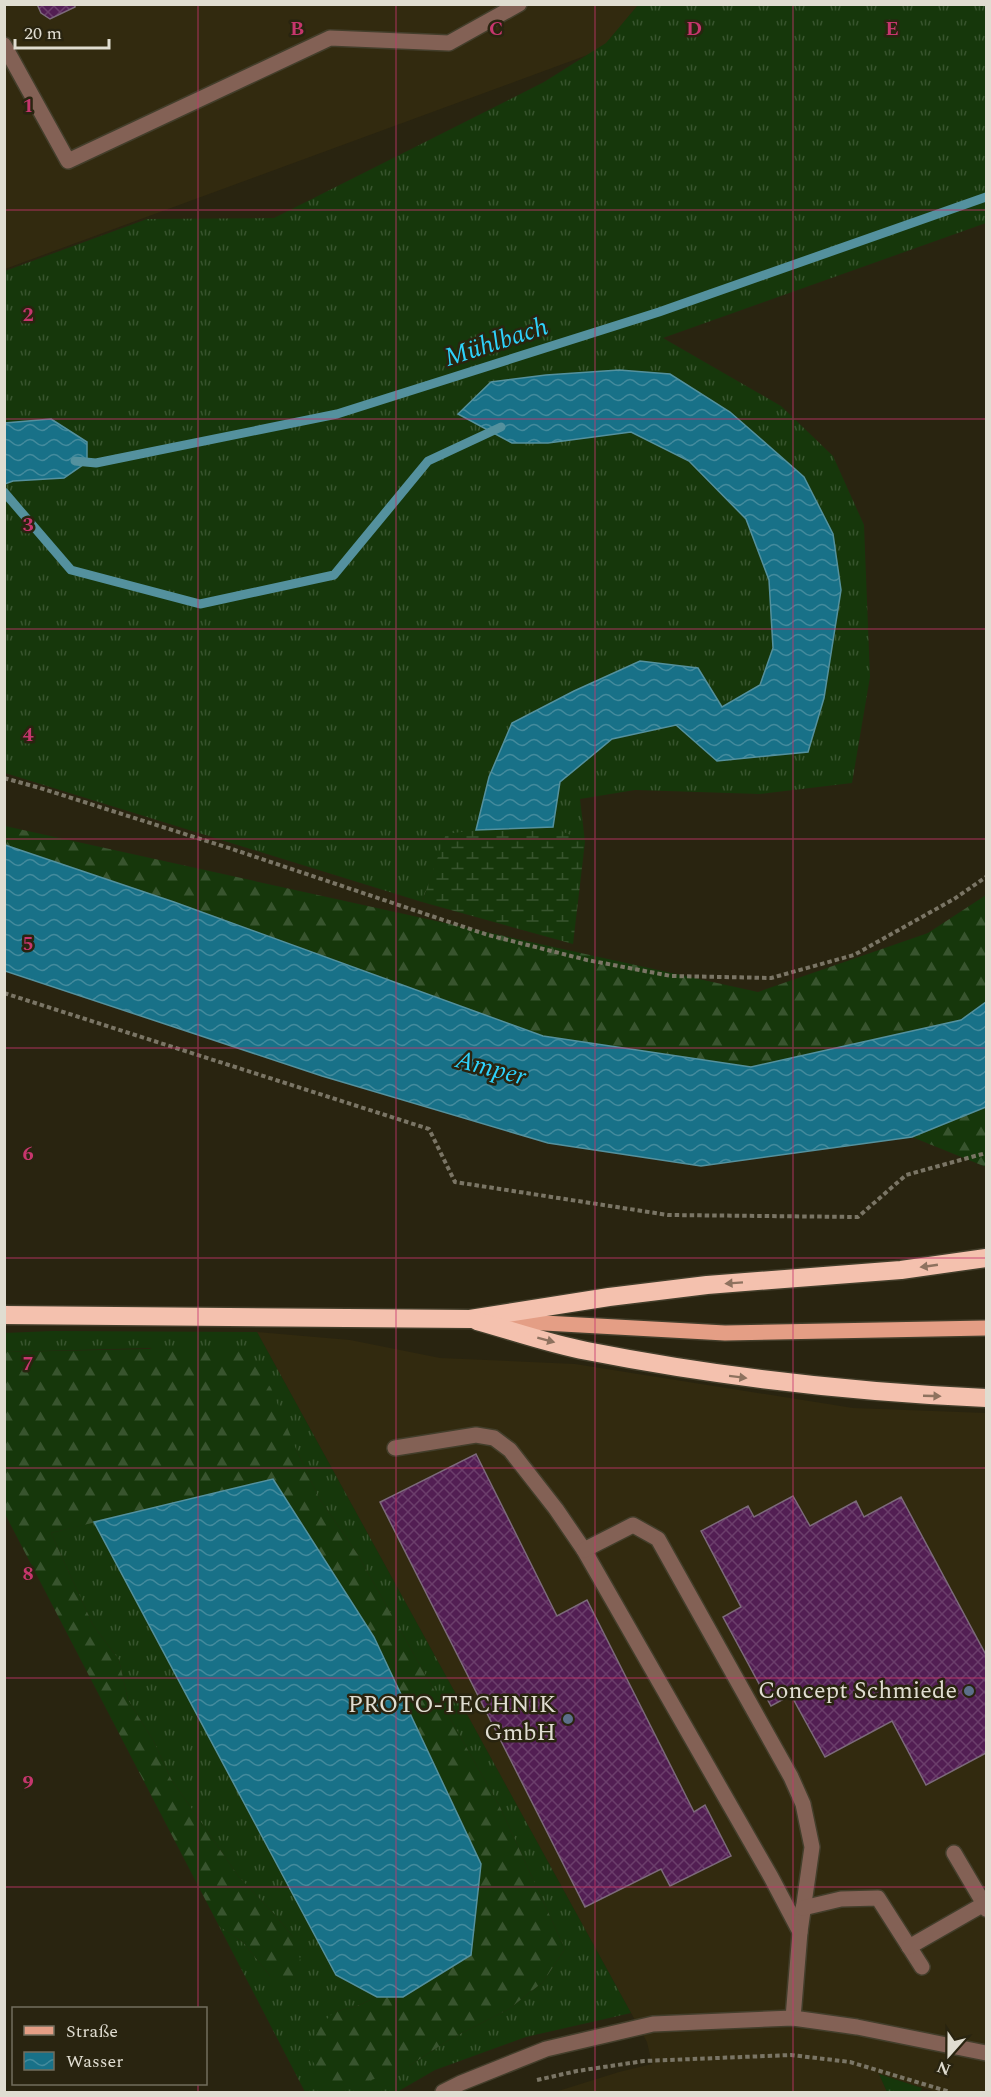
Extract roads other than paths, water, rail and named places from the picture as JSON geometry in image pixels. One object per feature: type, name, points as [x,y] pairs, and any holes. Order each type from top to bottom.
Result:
[{"type":"highway","points":[[4,1315],[470,1319],[609,1297],[707,1285],[901,1270],[987,1258]]},
{"type":"highway","points":[[470,1319],[585,1351],[733,1376],[904,1395],[987,1398]]},
{"type":"main road","points":[[470,1319],[725,1333],[987,1328]]},
{"type":"street","points":[[4,45],[68,161],[330,38],[449,43],[519,4]]},
{"type":"street","points":[[395,1448],[476,1435],[494,1438],[510,1450],[556,1509],[584,1550],[771,1877],[800,1932]]},
{"type":"street","points":[[584,1550],[633,1525],[658,1539],[791,1777],[803,1804],[812,1847],[800,1932],[793,2018]]},
{"type":"street","points":[[909,1947],[985,1906],[954,1853]]},
{"type":"street","points":[[803,1908],[841,1899],[878,1898],[922,1967]]},
{"type":"street","points":[[443,2092],[546,2049],[653,2024],[793,2018],[857,2027],[987,2053]]},
{"type":"water","points":[[619,370],[670,374],[730,412],[804,477],[833,534],[841,590],[824,698],[808,752],[717,761],[676,725],[612,739],[560,782],[553,827],[476,830],[489,777],[512,723],[640,661],[698,668],[722,707],[760,685],[773,648],[769,580],[746,519],[689,461],[631,432],[548,443],[512,443],[458,414],[491,382],[546,375]]},
{"type":"water","points":[[51,419],[87,442],[87,462],[64,478],[13,481],[5,484],[5,423]]},
{"type":"water","name":"Amper","points":[[5,845],[174,902],[543,1036],[751,1067],[961,1020],[986,1002],[986,1107],[912,1137],[701,1166],[548,1143],[322,1076],[5,971]]},
{"type":"water","points":[[273,1479],[374,1637],[481,1864],[471,1955],[403,1997],[377,1997],[336,1975],[94,1522]]},
{"type":"waterway","name":"Mühlbach","points":[[75,461],[96,463],[337,414],[659,312],[986,197]]},
{"type":"waterway","points":[[4,492],[71,570],[200,604],[334,575],[428,461],[501,427]]},
{"type":"place","name":"Concept Schmiede","points":[[969,1691]]},
{"type":"place","name":"PROTO-TECHNIK GmbH","points":[[568,1719]]}]
